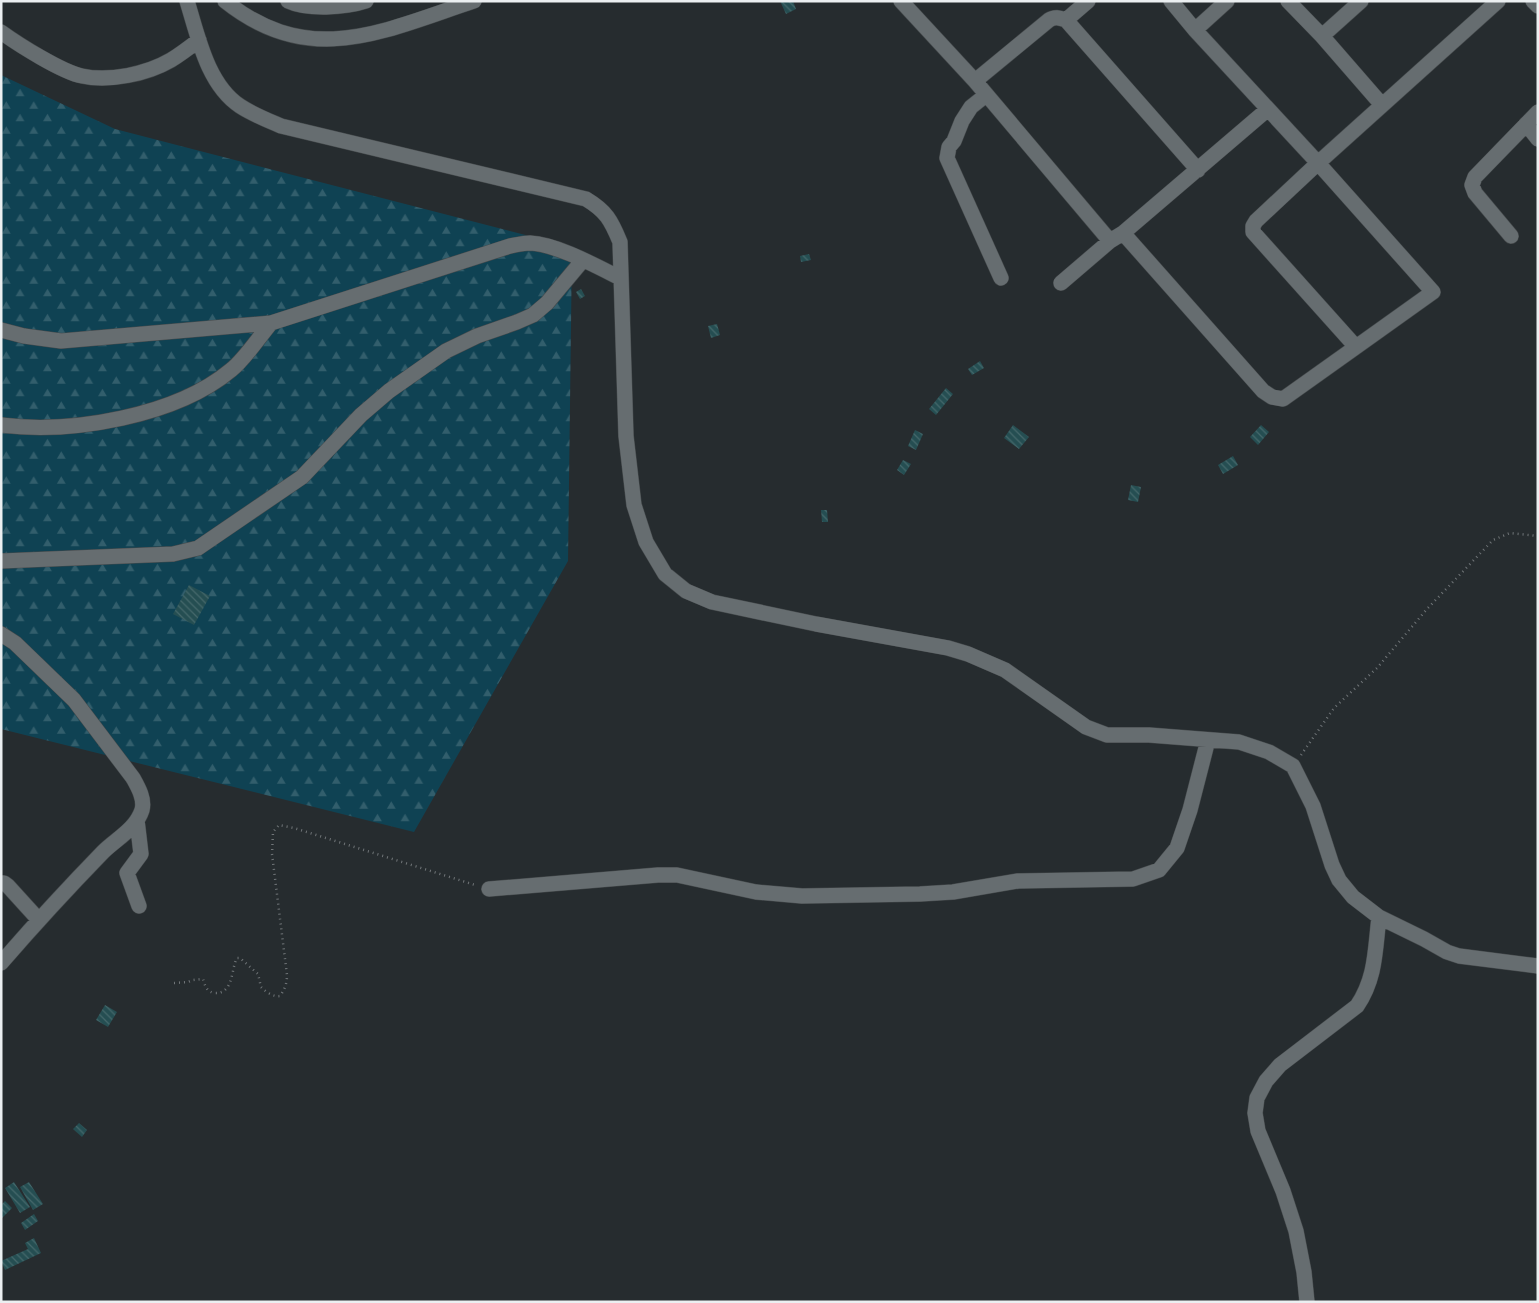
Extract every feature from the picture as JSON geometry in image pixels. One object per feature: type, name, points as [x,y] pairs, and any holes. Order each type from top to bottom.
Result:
[{"type":"street","points":[[187,1],[211,70],[223,89],[239,105],[268,120],[281,126],[586,199],[601,208],[613,226],[620,242],[626,436],[634,505],[646,542],[665,574],[686,591],[712,602],[816,624],[948,648],[968,654],[1005,670],[1086,726],[1107,735],[1149,735],[1239,742],[1269,752],[1293,766],[1313,806],[1332,865],[1339,880],[1352,897],[1379,917],[1447,952],[1459,956],[1538,966]]},
{"type":"street","points":[[225,1],[239,12],[272,30],[300,38],[332,41],[363,36],[397,27],[474,1]]},
{"type":"street","points":[[288,1],[294,4],[332,7],[366,1]]},
{"type":"street","points":[[901,1],[974,81],[1110,241]]},
{"type":"street","points":[[1066,20],[1088,1]]},
{"type":"street","points":[[1124,233],[1263,391],[1272,397],[1283,399],[1433,292],[1318,163],[1195,30],[1171,1]]},
{"type":"street","points":[[1195,30],[1227,1]]},
{"type":"street","points":[[1288,1],[1322,36],[1382,105]]},
{"type":"street","points":[[1322,36],[1361,1]]},
{"type":"street","points":[[1356,347],[1253,232],[1253,226],[1256,221],[1318,163],[1498,1]]},
{"type":"street","points":[[1533,1],[1538,6]]},
{"type":"street","points":[[974,81],[1049,20],[1058,18],[1066,20],[1198,170]]},
{"type":"street","points":[[1,32],[63,69],[81,76],[100,78],[139,73],[170,61],[199,40]]},
{"type":"street","points":[[986,95],[970,107],[962,121],[959,132],[948,147],[947,158],[1001,278]]},
{"type":"street","points":[[1061,284],[1110,241],[1124,233],[1268,109]]},
{"type":"street","points":[[1512,236],[1475,192],[1472,185],[1475,177],[1538,112]]},
{"type":"street","points":[[1526,124],[1538,138]]},
{"type":"street","points":[[1,330],[24,336],[61,341],[271,323],[510,246],[528,243],[543,245],[583,260],[620,278]]},
{"type":"street","points":[[1,561],[173,554],[198,548],[302,477],[361,415],[389,391],[438,357],[477,336],[533,315],[547,303],[583,260]]},
{"type":"street","points":[[1,425],[15,427],[75,427],[157,408],[200,391],[232,369],[271,323]]},
{"type":"street","points":[[1,634],[15,643],[74,700],[133,778],[141,792],[142,808],[138,820],[130,829],[111,843],[38,919],[1,963]]},
{"type":"street","points":[[489,889],[677,875],[756,892],[802,896],[920,894],[954,892],[1018,881],[1133,879],[1159,870],[1177,848],[1190,810],[1208,740]]},
{"type":"street","points":[[138,820],[141,854],[128,874],[139,906]]},
{"type":"street","points":[[1,883],[8,886],[38,919]]},
{"type":"street","points":[[1307,1302],[1304,1272],[1296,1231],[1283,1191],[1258,1131],[1255,1113],[1256,1106],[1266,1081],[1280,1065],[1357,1006],[1366,993],[1372,976],[1379,917]]},
{"type":"path","points":[[1293,766],[1334,708],[1377,668],[1428,609],[1493,540],[1510,533],[1538,536]]},
{"type":"path","points":[[174,983],[203,979],[206,988],[210,992],[217,994],[223,991],[232,980],[235,962],[237,958],[240,958],[258,974],[261,987],[264,990],[276,997],[280,996],[283,992],[287,983],[287,975],[272,854],[273,832],[279,825],[294,828],[489,889]]},
{"type":"green space","points":[[1,75],[115,129],[572,247],[568,561],[414,832],[1,729]]},
{"type":"building","points":[[780,1],[793,1],[796,9],[786,14]]},
{"type":"building","points":[[809,254],[811,260],[801,262],[800,256]]},
{"type":"building","points":[[581,289],[585,296],[580,299],[576,292]]},
{"type":"building","points":[[717,324],[720,335],[711,338],[708,326]]},
{"type":"building","points":[[980,361],[984,368],[972,375],[968,369]]},
{"type":"building","points":[[946,388],[953,394],[936,415],[929,409]]},
{"type":"building","points":[[1013,425],[1029,437],[1019,449],[1004,438]]},
{"type":"building","points":[[1261,425],[1269,432],[1258,445],[1250,437]]},
{"type":"building","points":[[915,430],[923,434],[916,450],[908,446]]},
{"type":"building","points":[[1233,456],[1238,465],[1223,474],[1218,465]]},
{"type":"building","points":[[903,460],[911,464],[904,475],[897,470]]},
{"type":"building","points":[[1131,485],[1141,487],[1138,502],[1128,500]]},
{"type":"building","points":[[821,510],[827,510],[828,522],[822,522]]},
{"type":"building","points":[[189,585],[210,596],[194,625],[173,614]]},
{"type":"building","points":[[105,1005],[117,1012],[108,1027],[96,1020]]},
{"type":"building","points":[[79,1123],[87,1130],[82,1137],[73,1129]]},
{"type":"building","points":[[14,1182],[30,1207],[20,1213],[5,1188]]},
{"type":"building","points":[[29,1182],[43,1204],[33,1210],[20,1187]]},
{"type":"building","points":[[5,1201],[12,1208],[1,1219],[1,1205]]},
{"type":"building","points":[[34,1214],[38,1221],[25,1230],[21,1223]]},
{"type":"building","points":[[34,1238],[41,1253],[5,1270],[1,1261],[28,1249],[25,1243]]}]
